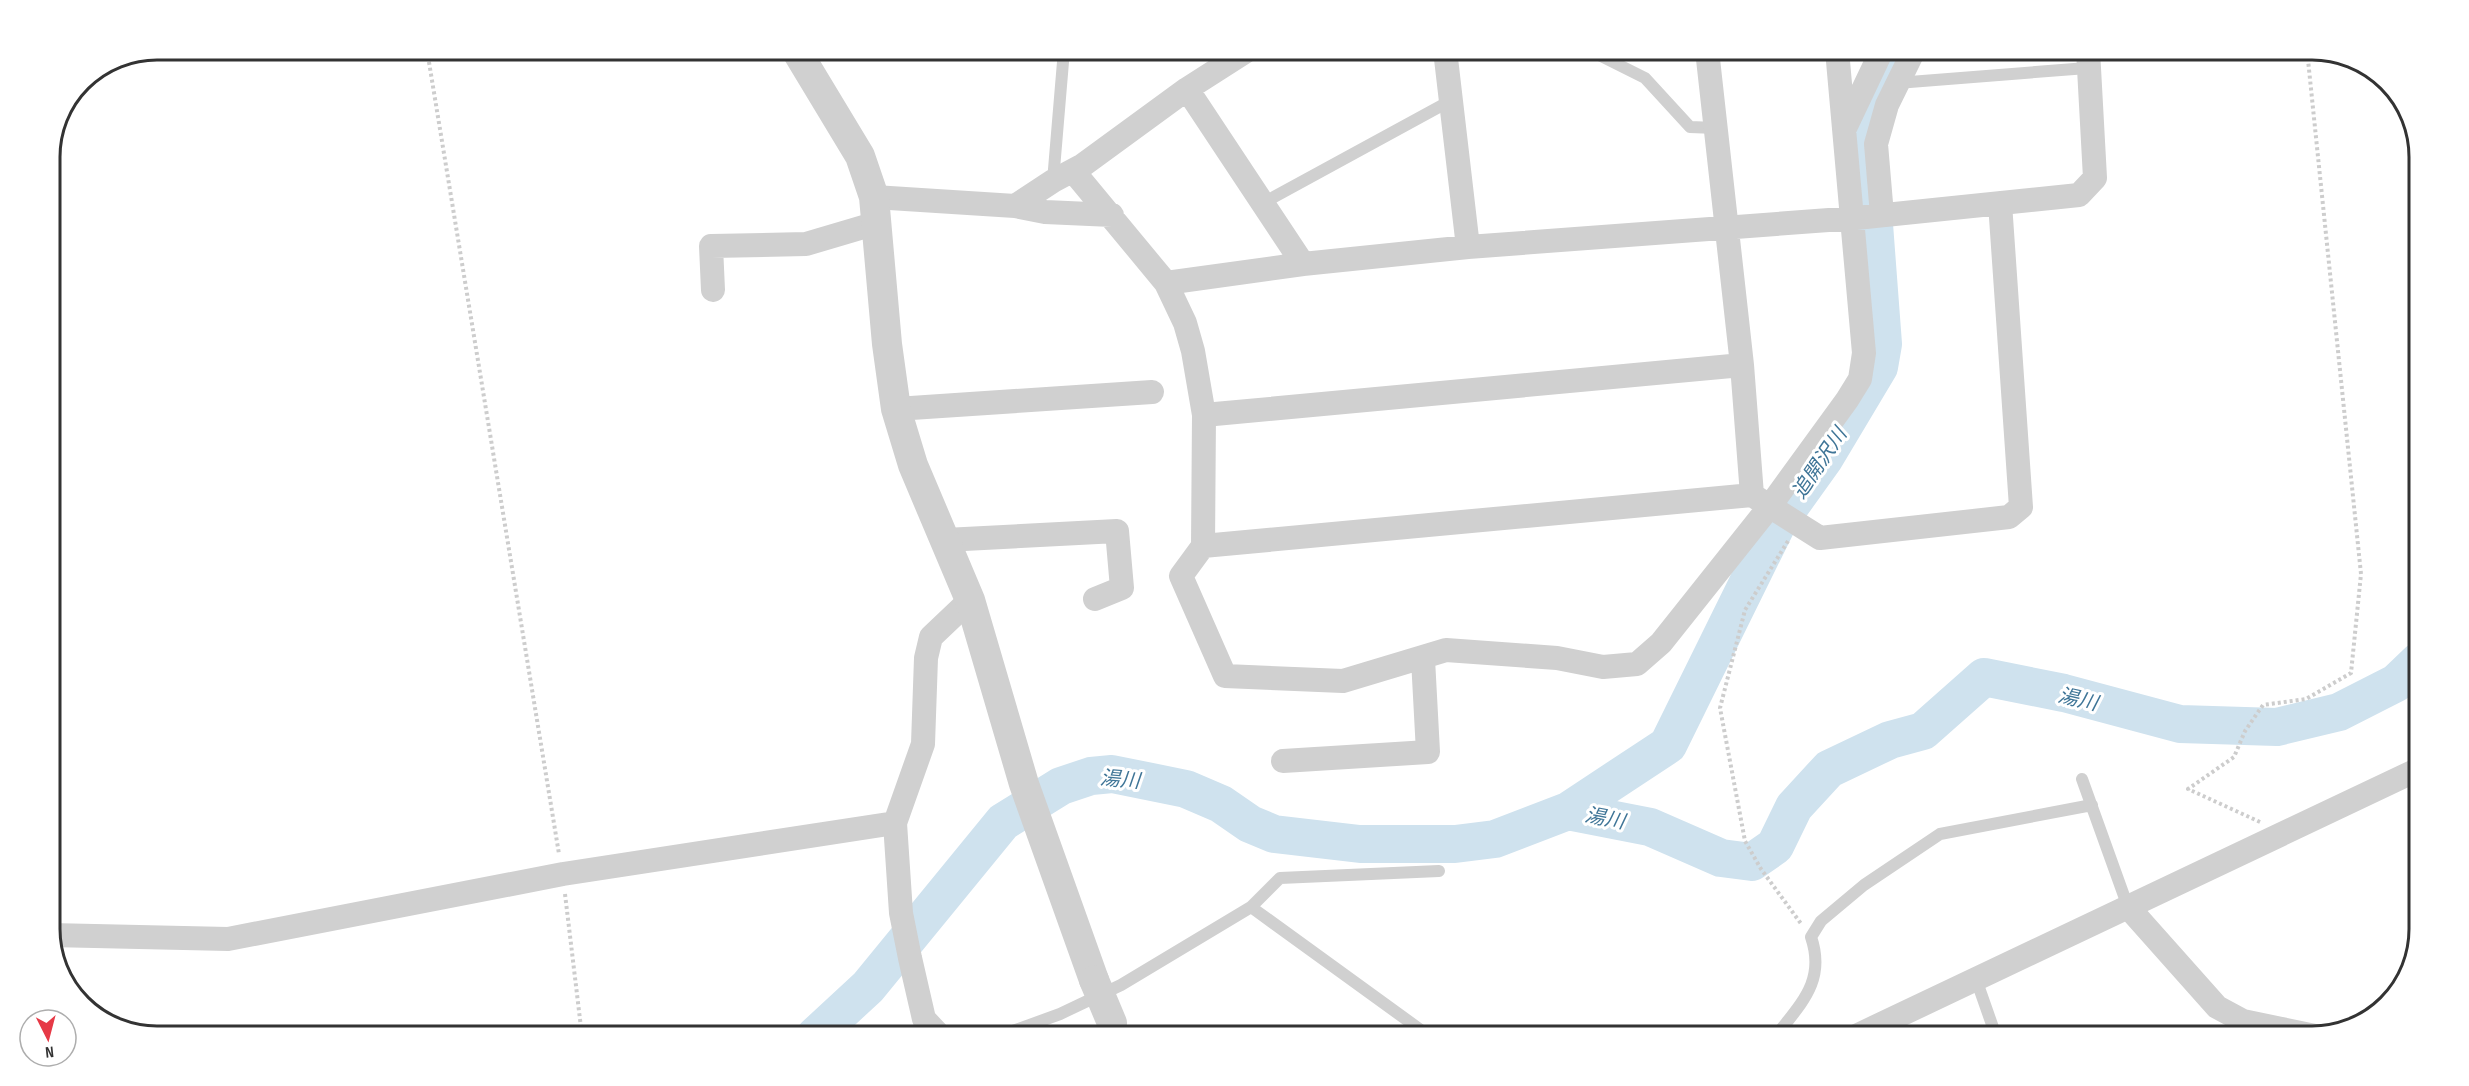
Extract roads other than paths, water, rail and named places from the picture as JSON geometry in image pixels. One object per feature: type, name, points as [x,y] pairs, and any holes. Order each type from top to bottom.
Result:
[{"type":"street","points":[[802,60],[860,156],[876,210],[887,344],[896,409],[914,465],[970,600],[1024,784],[1112,1026]]},
{"type":"street","points":[[1015,206],[1063,176],[1186,89],[1217,60]]},
{"type":"street","points":[[1446,60],[1468,247]]},
{"type":"street","points":[[1708,60],[1742,365],[1778,512]]},
{"type":"street","points":[[1838,60],[1845,128],[1867,216]]},
{"type":"street","points":[[1845,128],[1877,60]]},
{"type":"street","points":[[1063,176],[1112,215],[1166,283],[1187,332],[1204,415],[1203,546],[1181,576],[1225,676],[1343,681],[1423,659],[1446,650],[1557,658],[1603,668],[1637,664],[1661,643],[1778,512],[1860,379],[1864,352],[1867,216],[1876,144],[1880,124],[1909,60]]},
{"type":"street","points":[[1166,283],[1304,264],[1468,247],[1867,216],[2079,195],[2095,178],[2087,60]]},
{"type":"street","points":[[1186,89],[1304,264]]},
{"type":"street","points":[[1203,546],[1778,512],[1820,538],[2009,518],[2021,507],[2000,203]]},
{"type":"street","points":[[713,290],[711,246],[806,244],[876,210],[1015,206],[1045,212],[1112,215]]},
{"type":"street","points":[[1204,415],[1742,365]]},
{"type":"street","points":[[896,409],[1152,392]]},
{"type":"street","points":[[945,540],[1118,531],[1122,588],[1095,599]]},
{"type":"street","points":[[931,1026],[924,1019],[901,913],[895,823],[923,744],[926,658],[931,638],[970,600]]},
{"type":"street","points":[[1283,760],[1428,752],[1423,659]]},
{"type":"street","points":[[1877,1026],[2409,774]]},
{"type":"street","points":[[60,935],[228,939],[562,874],[895,823]]},
{"type":"street","points":[[2128,907],[2217,1007],[2243,1021],[2267,1026]]},
{"type":"lane","points":[[1063,176],[1064,60]]},
{"type":"lane","points":[[1609,60],[1644,78],[1690,127],[1716,128]]},
{"type":"lane","points":[[1897,83],[2079,60]]},
{"type":"lane","points":[[1263,203],[1450,100]]},
{"type":"lane","points":[[2082,779],[2128,907]]},
{"type":"lane","points":[[1783,1026],[1812,987],[1817,954],[1811,937],[1821,921],[1864,885],[1940,834],[2092,805]]},
{"type":"lane","points":[[1027,1026],[1060,1014],[1121,985],[1251,907],[1280,878],[1439,871]]},
{"type":"lane","points":[[1251,907],[1415,1026]]},
{"type":"lane","points":[[1976,979],[1992,1026]]},
{"type":"waterway","name":"湯川","points":[[826,1026],[868,987],[1003,822],[1061,786],[1091,776],[1112,774],[1186,789],[1221,804],[1250,824],[1274,834],[1360,844],[1455,844],[1495,839],[1568,811],[1668,745],[1776,526],[1824,459],[1879,367],[1883,344],[1873,211],[1864,159],[1867,121],[1895,60]]},
{"type":"waterway","name":"湯川","points":[[1568,811],[1650,827],[1721,858],[1752,862],[1775,846],[1794,807],[1829,769],[1890,740],[1923,731],[1984,677],[2064,693],[2180,724],[2277,727],[2339,712],[2396,683],[2409,671]]},
{"type":"water label","name":"追開沢川","points":[[1819,463]]}]
